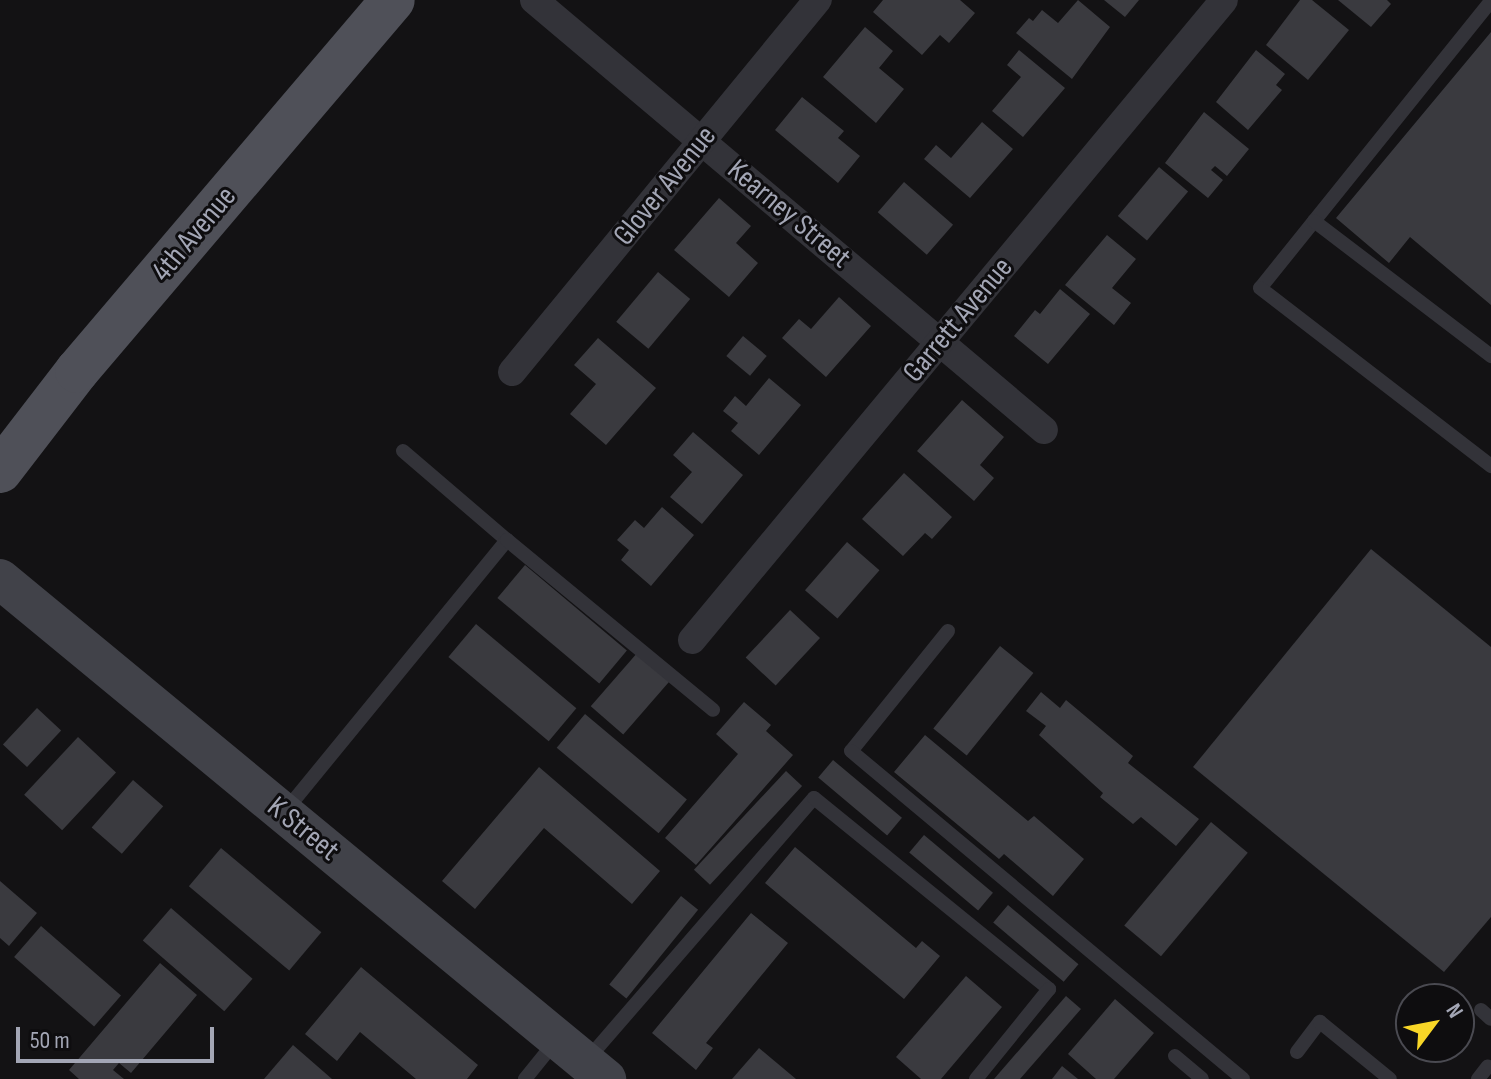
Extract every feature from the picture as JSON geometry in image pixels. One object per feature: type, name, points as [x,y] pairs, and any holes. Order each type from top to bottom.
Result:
[{"type":"main road","name":"4th Avenue","points":[[0,471],[77,371],[393,0]]},
{"type":"street","name":"Kearney Street","points":[[534,0],[1044,430]]},
{"type":"street","name":"Glover Avenue","points":[[512,372],[818,0]]},
{"type":"street","name":"Garrett Avenue","points":[[692,640],[1224,0]]},
{"type":"street","name":"K Street","points":[[0,579],[583,1060]]},
{"type":"lane","points":[[1491,1],[1260,288],[1491,466]]},
{"type":"lane","points":[[1314,221],[1491,356]]},
{"type":"lane","points":[[403,451],[713,710]]},
{"type":"lane","points":[[283,813],[507,540]]},
{"type":"lane","points":[[948,631],[851,751],[1243,1079]]},
{"type":"lane","points":[[525,1079],[583,1060],[814,798],[1049,989],[976,1079]]},
{"type":"lane","points":[[1297,1052],[1320,1022],[1390,1079]]},
{"type":"lane","points":[[1175,1056],[1202,1079]]},
{"type":"lane","points":[[1478,1079],[1488,1066]]},
{"type":"building","points":[[883,0],[960,0],[975,13],[949,43],[940,35],[922,55],[873,12]]},
{"type":"building","points":[[1078,0],[1110,27],[1072,79],[1016,33],[1029,18],[1033,21],[1042,10],[1058,23]]},
{"type":"building","points":[[1104,0],[1139,0],[1125,17]]},
{"type":"building","points":[[1300,0],[1312,0],[1349,30],[1308,80],[1266,45]]},
{"type":"building","points":[[1338,0],[1387,0],[1391,4],[1371,27]]},
{"type":"building","points":[[865,27],[893,51],[879,68],[904,89],[876,123],[823,77]]},
{"type":"building","points":[[1491,32],[1491,305],[1410,237],[1389,263],[1336,218]]},
{"type":"building","points":[[1019,50],[1065,88],[1023,137],[992,111],[1021,77],[1007,65]]},
{"type":"building","points":[[1256,50],[1285,74],[1276,85],[1282,90],[1248,130],[1216,102]]},
{"type":"building","points":[[802,97],[844,131],[838,138],[860,156],[838,183],[775,130]]},
{"type":"building","points":[[1204,112],[1249,149],[1227,176],[1215,166],[1211,170],[1223,180],[1208,198],[1165,163]]},
{"type":"building","points":[[982,122],[1013,149],[970,198],[924,159],[936,145],[951,158]]},
{"type":"building","points":[[1159,167],[1188,191],[1147,240],[1118,216]]},
{"type":"building","points":[[904,182],[953,225],[927,255],[878,212]]},
{"type":"building","points":[[719,198],[751,226],[736,243],[758,263],[729,297],[674,250]]},
{"type":"building","points":[[1107,235],[1136,259],[1112,288],[1131,303],[1114,325],[1065,285]]},
{"type":"building","points":[[658,272],[690,299],[648,349],[616,322]]},
{"type":"building","points":[[1060,289],[1090,314],[1048,364],[1014,336],[1035,310],[1040,314]]},
{"type":"building","points":[[839,297],[871,326],[826,377],[782,338],[799,319],[811,329]]},
{"type":"building","points":[[743,336],[767,356],[750,376],[726,356]]},
{"type":"building","points":[[598,338],[656,388],[606,445],[570,414],[596,384],[574,365]]},
{"type":"building","points":[[769,378],[801,405],[759,455],[731,431],[738,423],[723,411],[735,396],[746,406]]},
{"type":"building","points":[[962,400],[1004,437],[980,465],[994,478],[974,501],[917,451]]},
{"type":"building","points":[[693,432],[743,475],[702,524],[670,497],[692,472],[673,455]]},
{"type":"building","points":[[904,473],[952,517],[932,539],[925,533],[903,556],[862,519]]},
{"type":"building","points":[[662,507],[694,535],[651,586],[621,560],[629,550],[617,540],[635,520],[644,528]]},
{"type":"building","points":[[847,542],[879,570],[837,619],[805,590]]},
{"type":"building","points":[[1371,549],[1491,647],[1491,917],[1444,972],[1193,767]]},
{"type":"building","points":[[525,565],[627,650],[599,683],[497,598]]},
{"type":"building","points":[[790,610],[820,638],[776,685],[746,658]]},
{"type":"building","points":[[476,624],[576,708],[549,741],[448,657]]},
{"type":"building","points":[[1000,646],[1033,673],[967,755],[933,728]]},
{"type":"building","points":[[638,652],[670,680],[623,735],[591,706]]},
{"type":"building","points":[[1041,692],[1060,708],[1066,700],[1133,756],[1128,763],[1199,819],[1176,846],[1141,817],[1133,824],[1100,797],[1103,793],[1039,735],[1046,726],[1026,711]]},
{"type":"building","points":[[744,702],[771,725],[766,731],[793,755],[696,865],[665,838],[738,754],[716,734]]},
{"type":"building","points":[[37,708],[61,731],[27,767],[3,745]]},
{"type":"building","points":[[585,714],[687,799],[659,833],[557,748]]},
{"type":"building","points":[[925,735],[1028,821],[1034,816],[1084,859],[1053,896],[1004,854],[999,859],[894,772]]},
{"type":"building","points":[[78,737],[116,772],[62,830],[24,795]]},
{"type":"building","points":[[833,760],[902,818],[887,835],[818,778]]},
{"type":"building","points":[[539,767],[660,871],[632,904],[544,828],[475,909],[442,881]]},
{"type":"building","points":[[786,771],[802,786],[710,885],[694,870]]},
{"type":"building","points":[[133,780],[163,806],[122,854],[92,828]]},
{"type":"building","points":[[1211,822],[1248,853],[1161,956],[1124,925]]},
{"type":"building","points":[[924,835],[993,893],[978,910],[909,853]]},
{"type":"building","points":[[795,847],[916,948],[922,941],[940,956],[904,999],[765,883]]},
{"type":"building","points":[[221,848],[321,932],[289,971],[189,886]]},
{"type":"building","points":[[0,881],[37,913],[9,946],[0,938]]},
{"type":"building","points":[[681,896],[698,910],[626,998],[609,985]]},
{"type":"building","points":[[1008,905],[1078,964],[1064,982],[993,923]]},
{"type":"building","points":[[171,908],[253,979],[224,1011],[143,940]]},
{"type":"building","points":[[751,913],[788,943],[706,1043],[713,1048],[696,1070],[652,1033]]},
{"type":"building","points":[[41,926],[121,996],[94,1026],[14,957]]},
{"type":"building","points":[[160,963],[197,995],[131,1073],[119,1063],[113,1070],[124,1079],[79,1079],[69,1070]]},
{"type":"building","points":[[361,967],[478,1065],[467,1079],[416,1079],[360,1032],[337,1061],[305,1034]]},
{"type":"building","points":[[966,976],[1002,1007],[941,1079],[921,1079],[896,1057]]},
{"type":"building","points":[[1066,996],[1081,1009],[1020,1079],[994,1079]]},
{"type":"building","points":[[1115,999],[1154,1033],[1114,1079],[1096,1079],[1068,1054]]},
{"type":"building","points":[[293,1045],[332,1079],[264,1079]]},
{"type":"building","points":[[759,1048],[796,1079],[732,1079]]},
{"type":"building","points":[[1062,1066],[1078,1079],[1052,1079]]}]
